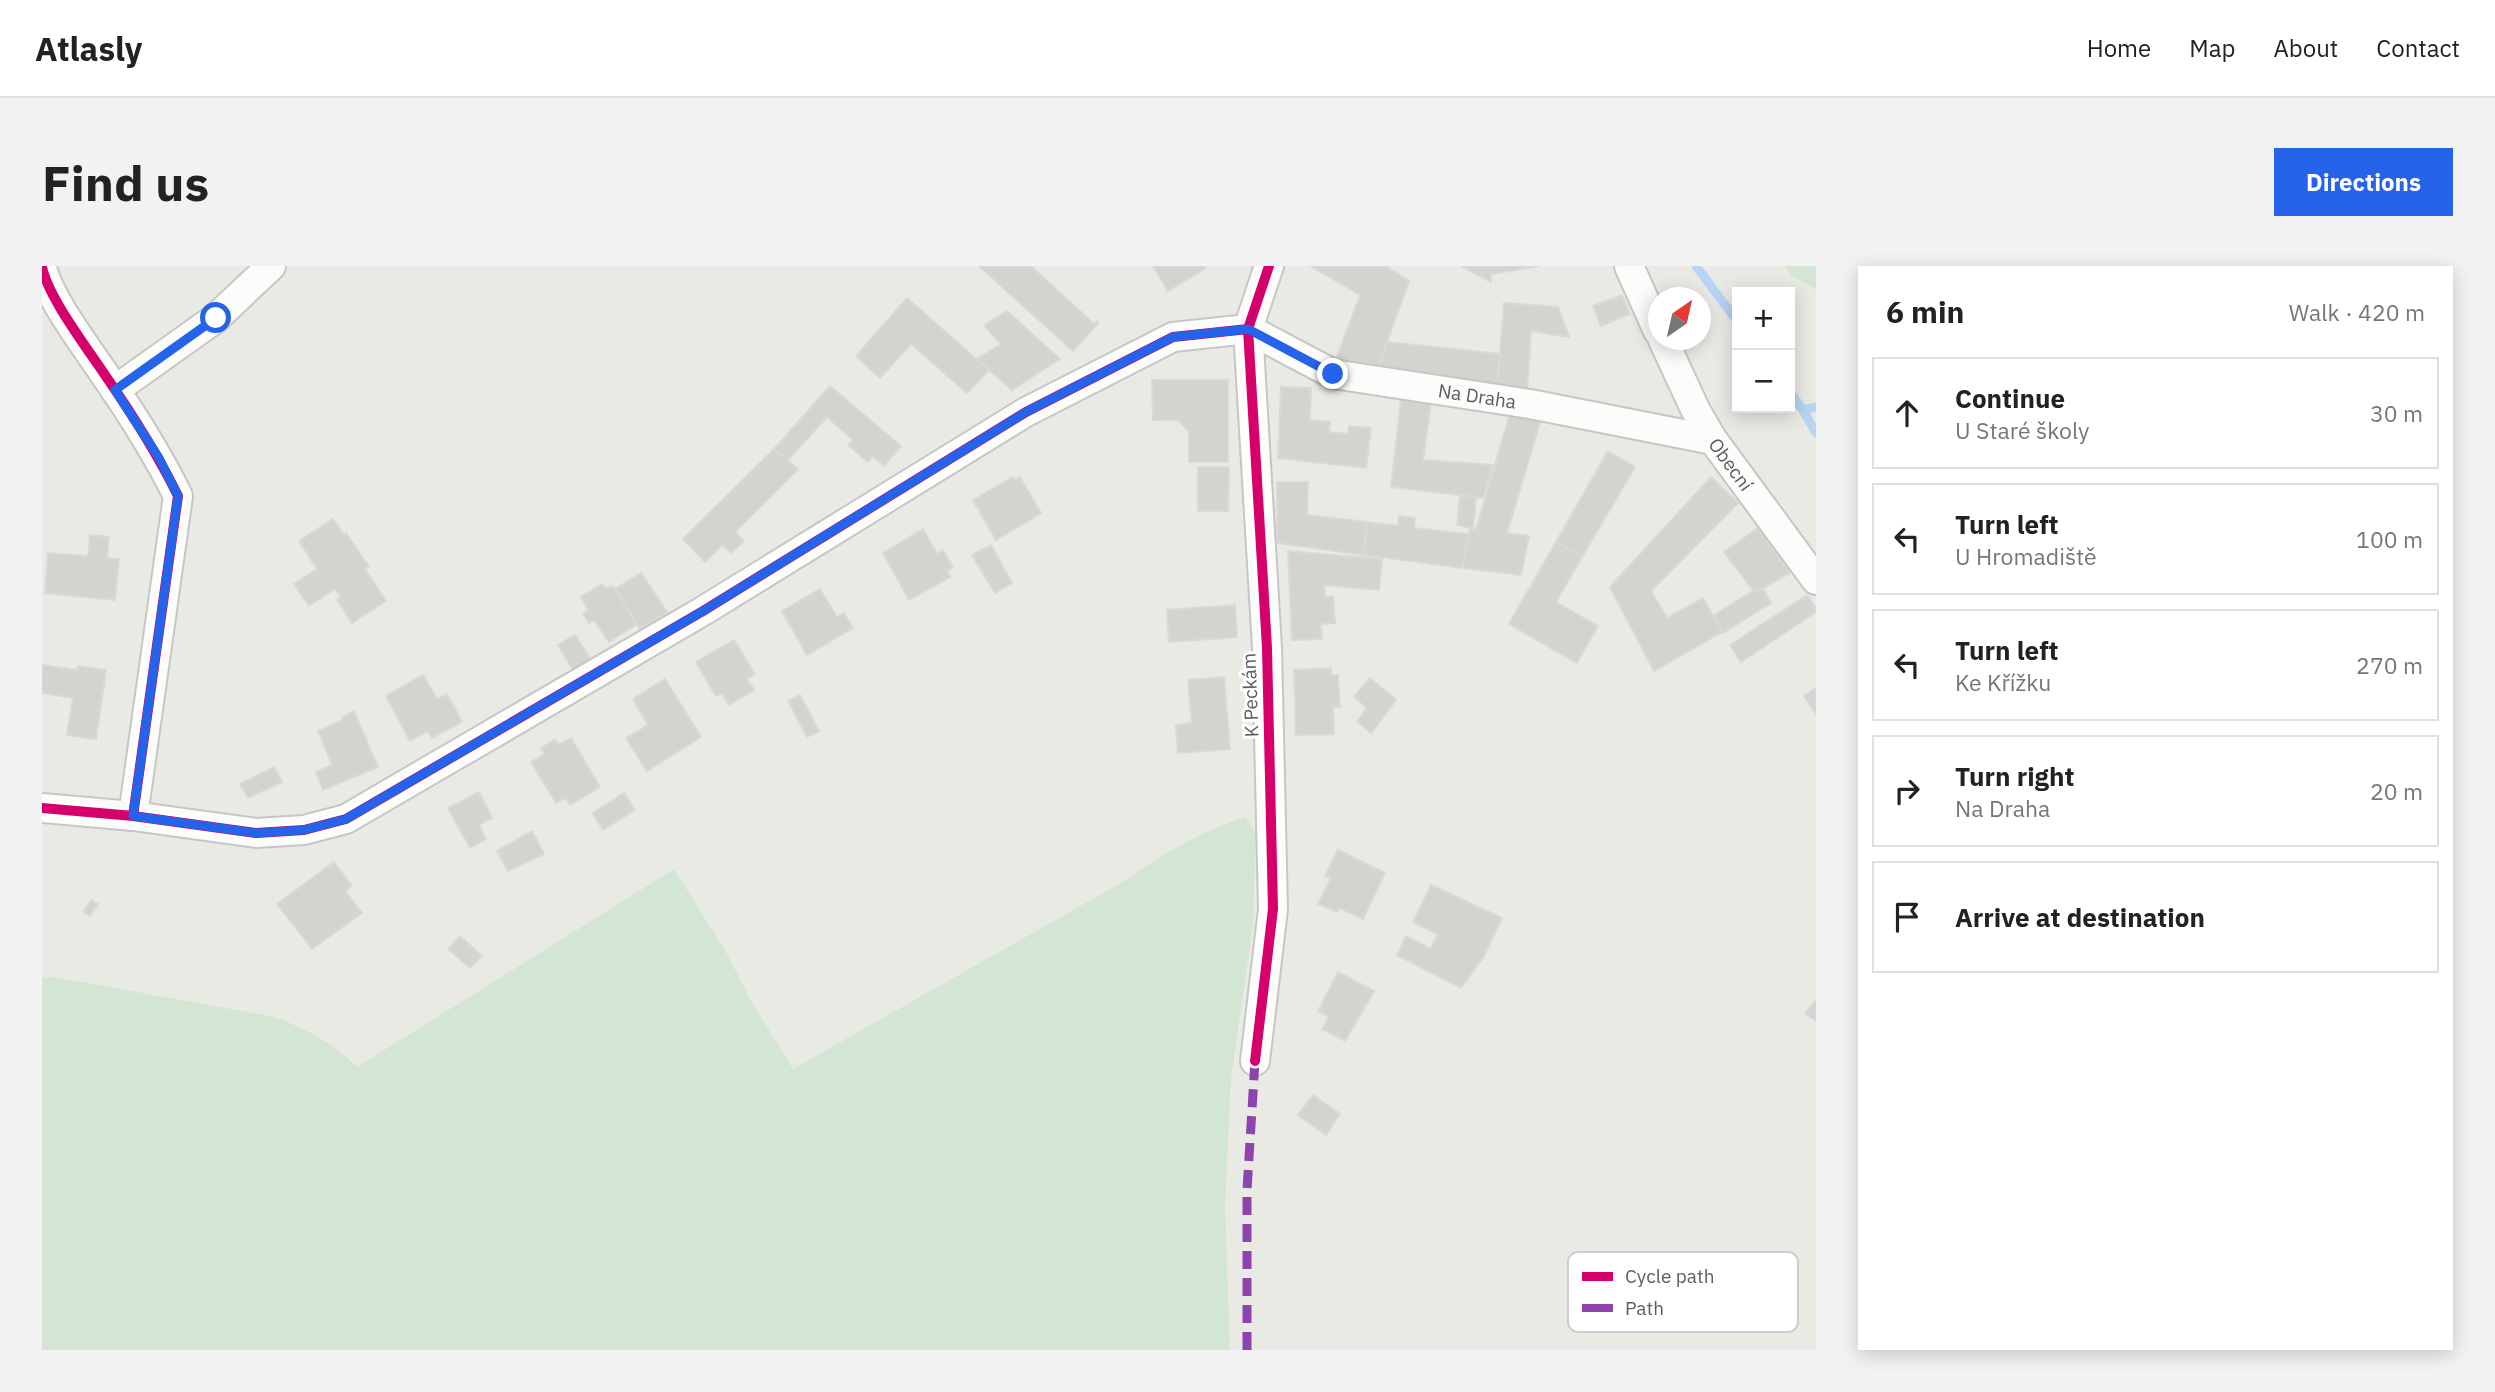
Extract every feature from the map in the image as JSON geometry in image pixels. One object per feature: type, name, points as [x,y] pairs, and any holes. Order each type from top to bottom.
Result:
[{"type":"street","points":[[115,390],[216,318],[271,266]]},
{"type":"street","points":[[42,808],[133,816],[256,833],[304,830],[346,819],[703,611],[1026,412],[1173,337],[1248,329],[1269,266]]},
{"type":"street","points":[[1629,266],[1648,309]]},
{"type":"street","points":[[42,267],[44,278],[159,458],[178,496],[133,816]]},
{"type":"street","name":"Na Draha","points":[[1248,329],[1333,374],[1530,404],[1713,440]]},
{"type":"street","name":"K Peckám","points":[[1248,329],[1267,648],[1273,909],[1255,1060]]},
{"type":"street","name":"Obecní","points":[[1668,350],[1696,411],[1713,440],[1816,580]]},
{"type":"green space","points":[[1785,266],[1816,266],[1816,289],[1791,275]]},
{"type":"green space","points":[[1246,817],[1256,835],[1253,926],[1231,1079],[1225,1205],[1230,1350],[42,1350],[42,978],[54,977],[275,1017],[319,1038],[357,1067],[674,869],[726,952],[750,999],[793,1069],[1126,880],[1183,844]]},
{"type":"building","points":[[979,266],[1031,266],[1094,324],[1097,321],[1098,323],[1073,351]]},
{"type":"building","points":[[1153,266],[1204,266],[1206,268],[1168,291]]},
{"type":"building","points":[[1311,266],[1386,266],[1409,281],[1376,373],[1334,365],[1360,295]]},
{"type":"building","points":[[1461,266],[1490,266],[1491,282]]},
{"type":"building","points":[[1490,266],[1539,266],[1491,274]]},
{"type":"building","points":[[1622,295],[1630,314],[1601,326],[1593,306]]},
{"type":"building","points":[[907,298],[989,370],[967,393],[911,344],[880,378],[856,356]]},
{"type":"building","points":[[1504,303],[1558,307],[1569,337],[1531,331],[1527,392],[1497,389]]},
{"type":"building","points":[[1007,311],[1060,359],[1012,390],[977,359],[1001,344],[984,325]]},
{"type":"building","points":[[1387,342],[1500,354],[1497,389],[1376,373]]},
{"type":"building","points":[[1152,380],[1228,380],[1228,462],[1189,462],[1189,432],[1178,420],[1153,420]]},
{"type":"building","points":[[830,386],[901,446],[884,466],[873,456],[868,462],[848,445],[853,440],[827,417],[788,460],[774,449]]},
{"type":"building","points":[[1281,387],[1311,388],[1310,420],[1330,422],[1329,432],[1348,434],[1349,426],[1371,428],[1366,468],[1278,458]]},
{"type":"building","points":[[1401,400],[1431,403],[1423,460],[1493,465],[1483,498],[1391,487]]},
{"type":"building","points":[[1511,410],[1541,419],[1507,533],[1529,536],[1521,575],[1462,568],[1470,528],[1476,530]]},
{"type":"building","points":[[774,449],[798,469],[735,532],[744,541],[731,553],[722,545],[705,562],[683,539]]},
{"type":"building","points":[[1608,451],[1635,467],[1582,557],[1556,542]]},
{"type":"building","points":[[1198,467],[1229,467],[1228,511],[1198,511]]},
{"type":"building","points":[[1013,477],[1014,480],[1020,477],[1041,513],[996,540],[973,500]]},
{"type":"building","points":[[1711,477],[1738,503],[1651,591],[1667,618],[1703,598],[1722,632],[1654,671],[1610,587]]},
{"type":"building","points":[[1277,482],[1308,482],[1307,515],[1367,522],[1364,555],[1277,543]]},
{"type":"building","points":[[1460,495],[1476,497],[1473,529],[1457,525]]},
{"type":"building","points":[[1399,516],[1415,518],[1414,528],[1469,534],[1462,568],[1364,555],[1367,522],[1398,526]]},
{"type":"building","points":[[333,519],[369,567],[365,569],[386,601],[352,623],[337,600],[341,597],[335,589],[309,606],[294,584],[317,569],[299,541]]},
{"type":"building","points":[[1758,528],[1790,573],[1755,593],[1724,552]]},
{"type":"building","points":[[923,529],[937,554],[943,550],[953,567],[947,571],[950,577],[909,600],[883,553]]},
{"type":"building","points":[[90,535],[109,537],[107,558],[119,559],[115,600],[45,593],[48,553],[88,556]]},
{"type":"building","points":[[1556,542],[1582,557],[1556,602],[1598,626],[1577,663],[1509,624]]},
{"type":"building","points":[[991,545],[1012,583],[995,593],[972,555]]},
{"type":"building","points":[[1288,551],[1382,559],[1379,590],[1324,585],[1325,597],[1333,596],[1335,623],[1321,624],[1322,639],[1292,640]]},
{"type":"building","points":[[641,573],[667,612],[640,629],[615,589]]},
{"type":"building","points":[[602,584],[606,589],[611,586],[615,589],[637,624],[609,642],[594,620],[589,623],[583,614],[588,610],[581,597]]},
{"type":"building","points":[[1763,588],[1771,603],[1723,633],[1713,616],[1754,590],[1755,593]]},
{"type":"building","points":[[820,589],[837,617],[844,613],[853,628],[807,655],[782,611]]},
{"type":"building","points":[[1807,595],[1816,612],[1741,662],[1730,645]]},
{"type":"building","points":[[1235,605],[1237,637],[1169,642],[1167,610]]},
{"type":"building","points":[[575,635],[591,660],[574,672],[558,645]]},
{"type":"building","points":[[734,640],[755,674],[747,679],[754,690],[729,705],[722,693],[716,696],[696,662]]},
{"type":"building","points":[[42,665],[77,670],[78,666],[106,670],[96,739],[67,735],[73,698],[42,693]]},
{"type":"building","points":[[1331,668],[1331,675],[1338,675],[1340,707],[1333,707],[1334,734],[1296,735],[1294,670]]},
{"type":"building","points":[[423,675],[437,699],[447,694],[462,722],[432,738],[428,731],[410,741],[386,696]]},
{"type":"building","points":[[1224,677],[1230,749],[1178,753],[1176,725],[1192,723],[1188,680]]},
{"type":"building","points":[[1370,678],[1396,700],[1371,733],[1357,721],[1367,708],[1354,697]]},
{"type":"building","points":[[665,679],[701,737],[647,771],[626,738],[648,725],[633,699]]},
{"type":"building","points":[[1816,688],[1816,714],[1804,696]]},
{"type":"building","points":[[800,695],[819,731],[807,737],[788,701]]},
{"type":"building","points":[[354,711],[378,767],[323,790],[316,772],[332,765],[318,731],[343,720],[342,717]]},
{"type":"building","points":[[571,738],[600,787],[570,805],[565,798],[556,803],[531,762],[545,754],[541,748],[555,739],[559,745]]},
{"type":"building","points":[[274,767],[282,782],[248,798],[240,784]]},
{"type":"building","points":[[479,792],[492,818],[479,825],[486,839],[470,848],[448,808]]},
{"type":"building","points":[[624,793],[635,810],[603,830],[593,813]]},
{"type":"building","points":[[532,831],[544,854],[508,871],[497,851]]},
{"type":"building","points":[[1338,850],[1385,873],[1363,919],[1339,908],[1337,912],[1318,904],[1331,878],[1325,876]]},
{"type":"building","points":[[334,862],[352,886],[345,891],[362,913],[312,949],[277,904]]},
{"type":"building","points":[[1431,885],[1502,918],[1484,956],[1461,988],[1397,955],[1406,936],[1431,949],[1438,934],[1413,922]]},
{"type":"building","points":[[91,900],[98,904],[90,916],[83,912]]},
{"type":"building","points":[[460,936],[482,956],[470,968],[448,949]]},
{"type":"building","points":[[1338,972],[1374,991],[1345,1041],[1322,1029],[1329,1017],[1318,1011]]},
{"type":"building","points":[[1816,1000],[1816,1021],[1805,1013]]},
{"type":"building","points":[[1313,1095],[1340,1114],[1326,1135],[1298,1115]]},
{"type":"waterway","points":[[1696,266],[1732,314]]},
{"type":"waterway","points":[[1795,399],[1803,410],[1816,407]]},
{"type":"waterway","points":[[1803,410],[1816,433]]},
{"type":"marked path","points":[[1247,1350],[1247,1190],[1255,1061]]},
{"type":"cycle path","points":[[1255,1061],[1273,909],[1267,648],[1248,329],[1269,266]]},
{"type":"cycle path","points":[[42,267],[60,307],[134,419],[178,496],[133,816]]},
{"type":"cycle path","points":[[42,808],[133,816],[256,833],[304,830],[346,819],[703,611],[1026,412],[1173,337],[1248,329]]},
{"type":"route","points":[[216,318],[115,390],[159,458],[178,496],[133,816],[256,833],[304,830],[346,819],[703,611],[1026,412],[1173,337],[1248,329],[1333,374]]}]
